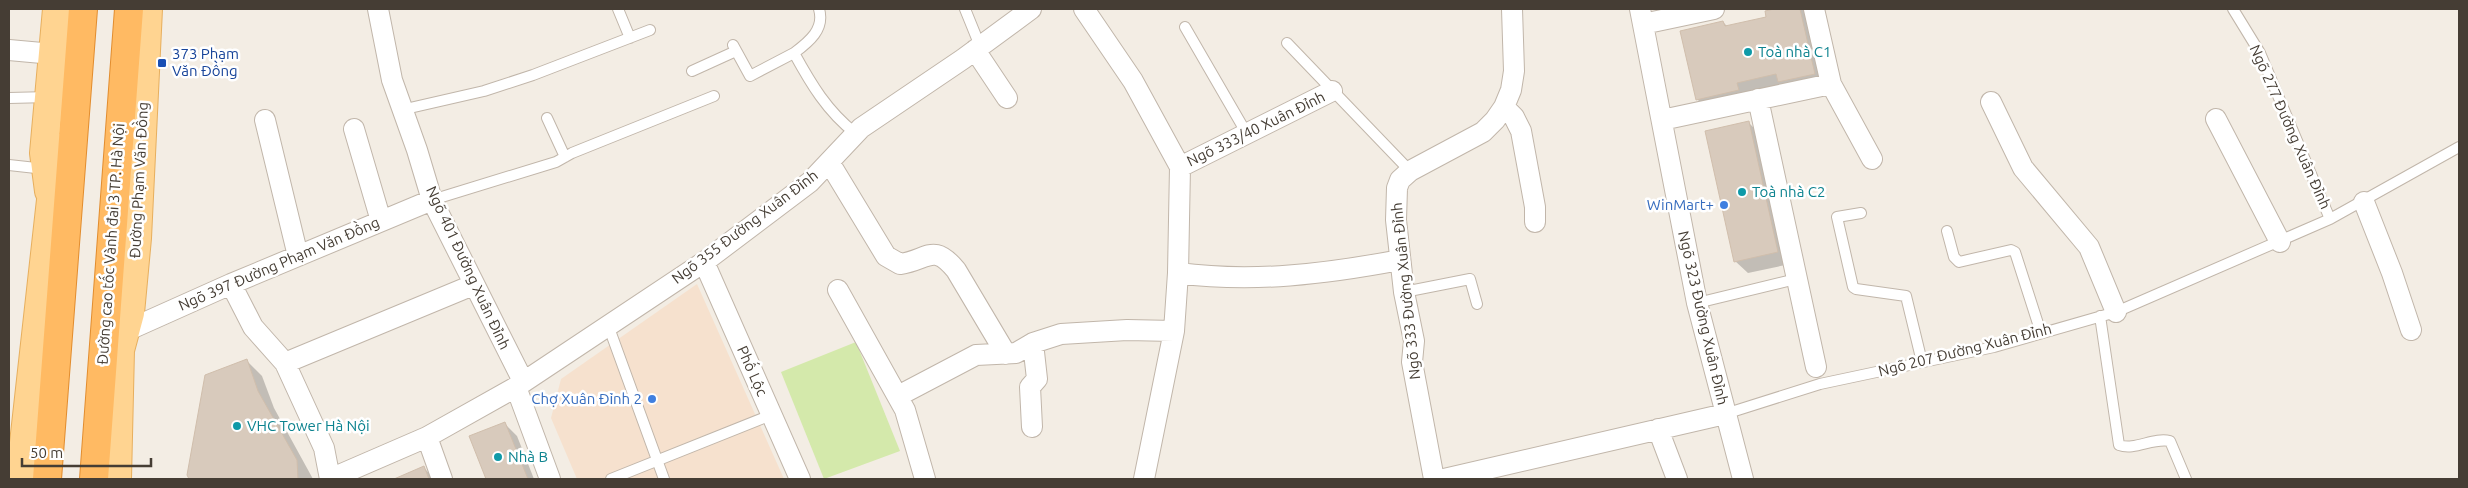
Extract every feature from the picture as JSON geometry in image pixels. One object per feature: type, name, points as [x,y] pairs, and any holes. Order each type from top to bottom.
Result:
[{"type":"highway","points":[[47,479],[83,9]]},
{"type":"highway","name":"Đường cao tốc Vành đai 3 TP. Hà Nội","points":[[94,479],[129,9]]},
{"type":"main road","points":[[51,200],[44,153],[57,9]]},
{"type":"main road","points":[[20,479],[51,200],[65,154],[74,9]]},
{"type":"main road","name":"Đường Phạm Văn Đồng","points":[[123,340],[110,313],[134,9]]},
{"type":"main road","name":"Đường Phạm Văn Đồng","points":[[117,479],[123,340],[130,313],[137,238],[148,9]]},
{"type":"street","name":"Ngõ 401 Đường Xuân Đỉnh","points":[[378,9],[392,80],[401,110],[417,150],[432,200],[520,384]]},
{"type":"street","name":"Ngõ 355 Đường Xuân Đỉnh","points":[[330,479],[427,437],[520,384],[704,262],[810,182],[856,133],[1031,9]]},
{"type":"street","points":[[1084,9],[1133,81],[1180,167],[1178,274],[1174,331],[1144,479]]},
{"type":"street","name":"Ngõ 333 Đường Xuân Đỉnh","points":[[1445,479],[1415,382],[1411,355],[1414,341],[1404,292],[1396,220],[1397,188],[1400,180],[1410,170],[1483,132],[1504,107],[1511,90],[1514,71],[1512,9]]},
{"type":"street","points":[[1642,16],[1714,9]]},
{"type":"street","points":[[1814,9],[1831,84],[1872,159]]},
{"type":"street","name":"Ngõ 323 Đường Xuân Đỉnh","points":[[1642,16],[1697,303],[1743,479]]},
{"type":"street","points":[[978,48],[1007,98]]},
{"type":"street","points":[[9,50],[53,54]]},
{"type":"street","points":[[1662,120],[1831,84]]},
{"type":"street","name":"Ngõ 333/40 Xuân Đỉnh","points":[[1180,167],[1332,91]]},
{"type":"street","points":[[1758,99],[1816,367]]},
{"type":"street","points":[[1991,102],[2023,168],[2089,247],[2108,314]]},
{"type":"street","points":[[1504,107],[1514,117],[1520,131],[1535,207],[1535,222]]},
{"type":"street","points":[[2216,118],[2280,242]]},
{"type":"street","points":[[265,120],[298,256]]},
{"type":"street","points":[[354,129],[381,221]]},
{"type":"street","points":[[828,162],[886,256],[900,264],[933,254],[946,258],[1006,354]]},
{"type":"street","name":"Ngõ 397 Đường Phạm Văn Đồng","points":[[123,340],[231,284],[432,200]]},
{"type":"street","points":[[2364,202],[2392,273],[2410,330]]},
{"type":"street","points":[[1178,274],[1218,278],[1294,276],[1343,271],[1400,260]]},
{"type":"street","name":"Phố Lộc","points":[[704,262],[800,479]]},
{"type":"street","points":[[231,284],[253,327],[285,363],[324,448],[330,479]]},
{"type":"street","points":[[285,363],[473,285]]},
{"type":"street","points":[[838,290],[905,410],[925,479]]},
{"type":"street","points":[[898,396],[976,355],[1016,353],[1033,343],[1061,334],[1127,330],[1174,331]]},
{"type":"street","points":[[1032,428],[1030,387],[1037,380],[1033,343]]},
{"type":"street","points":[[520,384],[550,479]]},
{"type":"street","name":"Ngõ 207 Đường Xuân Đỉnh","points":[[1445,479],[1725,414]]},
{"type":"street","points":[[1658,430],[1677,479]]},
{"type":"street","points":[[427,437],[442,479]]},
{"type":"lane","points":[[618,9],[630,38]]},
{"type":"lane","points":[[692,71],[734,48],[750,76],[794,53],[810,41],[817,32],[821,16],[819,9]]},
{"type":"lane","points":[[965,9],[978,48]]},
{"type":"lane","name":"Ngõ 277 Đường Xuân Đỉnh","points":[[2233,9],[2260,53],[2330,219]]},
{"type":"lane","points":[[1185,27],[1247,134]]},
{"type":"lane","points":[[401,110],[484,91],[650,30]]},
{"type":"lane","points":[[1287,43],[1410,170]]},
{"type":"lane","points":[[794,53],[826,106],[837,119],[856,133]]},
{"type":"lane","points":[[432,200],[556,162],[714,96]]},
{"type":"lane","points":[[9,98],[50,97]]},
{"type":"lane","points":[[547,118],[565,157]]},
{"type":"lane","name":"Ngõ 207 Đường Xuân Đỉnh","points":[[1725,414],[1820,384],[1994,347],[2108,314],[2330,219],[2364,202],[2459,147]]},
{"type":"lane","points":[[9,165],[46,169]]},
{"type":"lane","points":[[1861,213],[1838,218],[1854,286],[1856,289],[1906,296],[1922,362]]},
{"type":"lane","points":[[1947,231],[1954,257],[1959,262],[2011,250],[2015,252],[2041,333]]},
{"type":"lane","points":[[1404,292],[1470,279],[1477,304]]},
{"type":"lane","points":[[1697,303],[1796,279]]},
{"type":"lane","points":[[2108,314],[2119,444],[2127,448],[2136,444],[2170,441],[2186,479]]},
{"type":"lane","points":[[608,325],[664,479]]},
{"type":"lane","points":[[611,479],[771,415]]},
{"type":"shaded area","name":"Chợ Xuân Đỉnh 2","points":[[697,284],[784,479],[577,479],[551,418],[561,379]]},
{"type":"green space","points":[[856,342],[900,451],[824,479],[781,372]]},
{"type":"building","name":"Toà nhà C1","points":[[1800,9],[1815,74],[1778,82],[1776,74],[1737,83],[1739,90],[1696,100],[1680,31],[1723,21],[1725,26],[1766,17],[1765,11]]},
{"type":"building","name":"Toà nhà C2","points":[[1749,121],[1778,252],[1734,262],[1705,131]]},
{"type":"building","name":"VHC Tower Hà Nội","points":[[247,359],[258,391],[297,460],[298,479],[189,479],[187,475],[205,375]]},
{"type":"building","name":"Nhà B","points":[[505,422],[528,479],[486,479],[469,436]]},
{"type":"building","points":[[424,466],[429,479],[394,479]]},
{"type":"place","name":"Toà nhà C1","points":[[1748,52]]},
{"type":"place","name":"373 Phạm Văn Đồng","points":[[162,63]]},
{"type":"place","name":"Toà nhà C2","points":[[1742,192]]},
{"type":"place","name":"WinMart+","points":[[1724,205]]},
{"type":"place","name":"Chợ Xuân Đỉnh 2","points":[[652,399]]},
{"type":"place","name":"VHC Tower Hà Nội","points":[[237,426]]},
{"type":"place","name":"Nhà B","points":[[498,457]]}]
